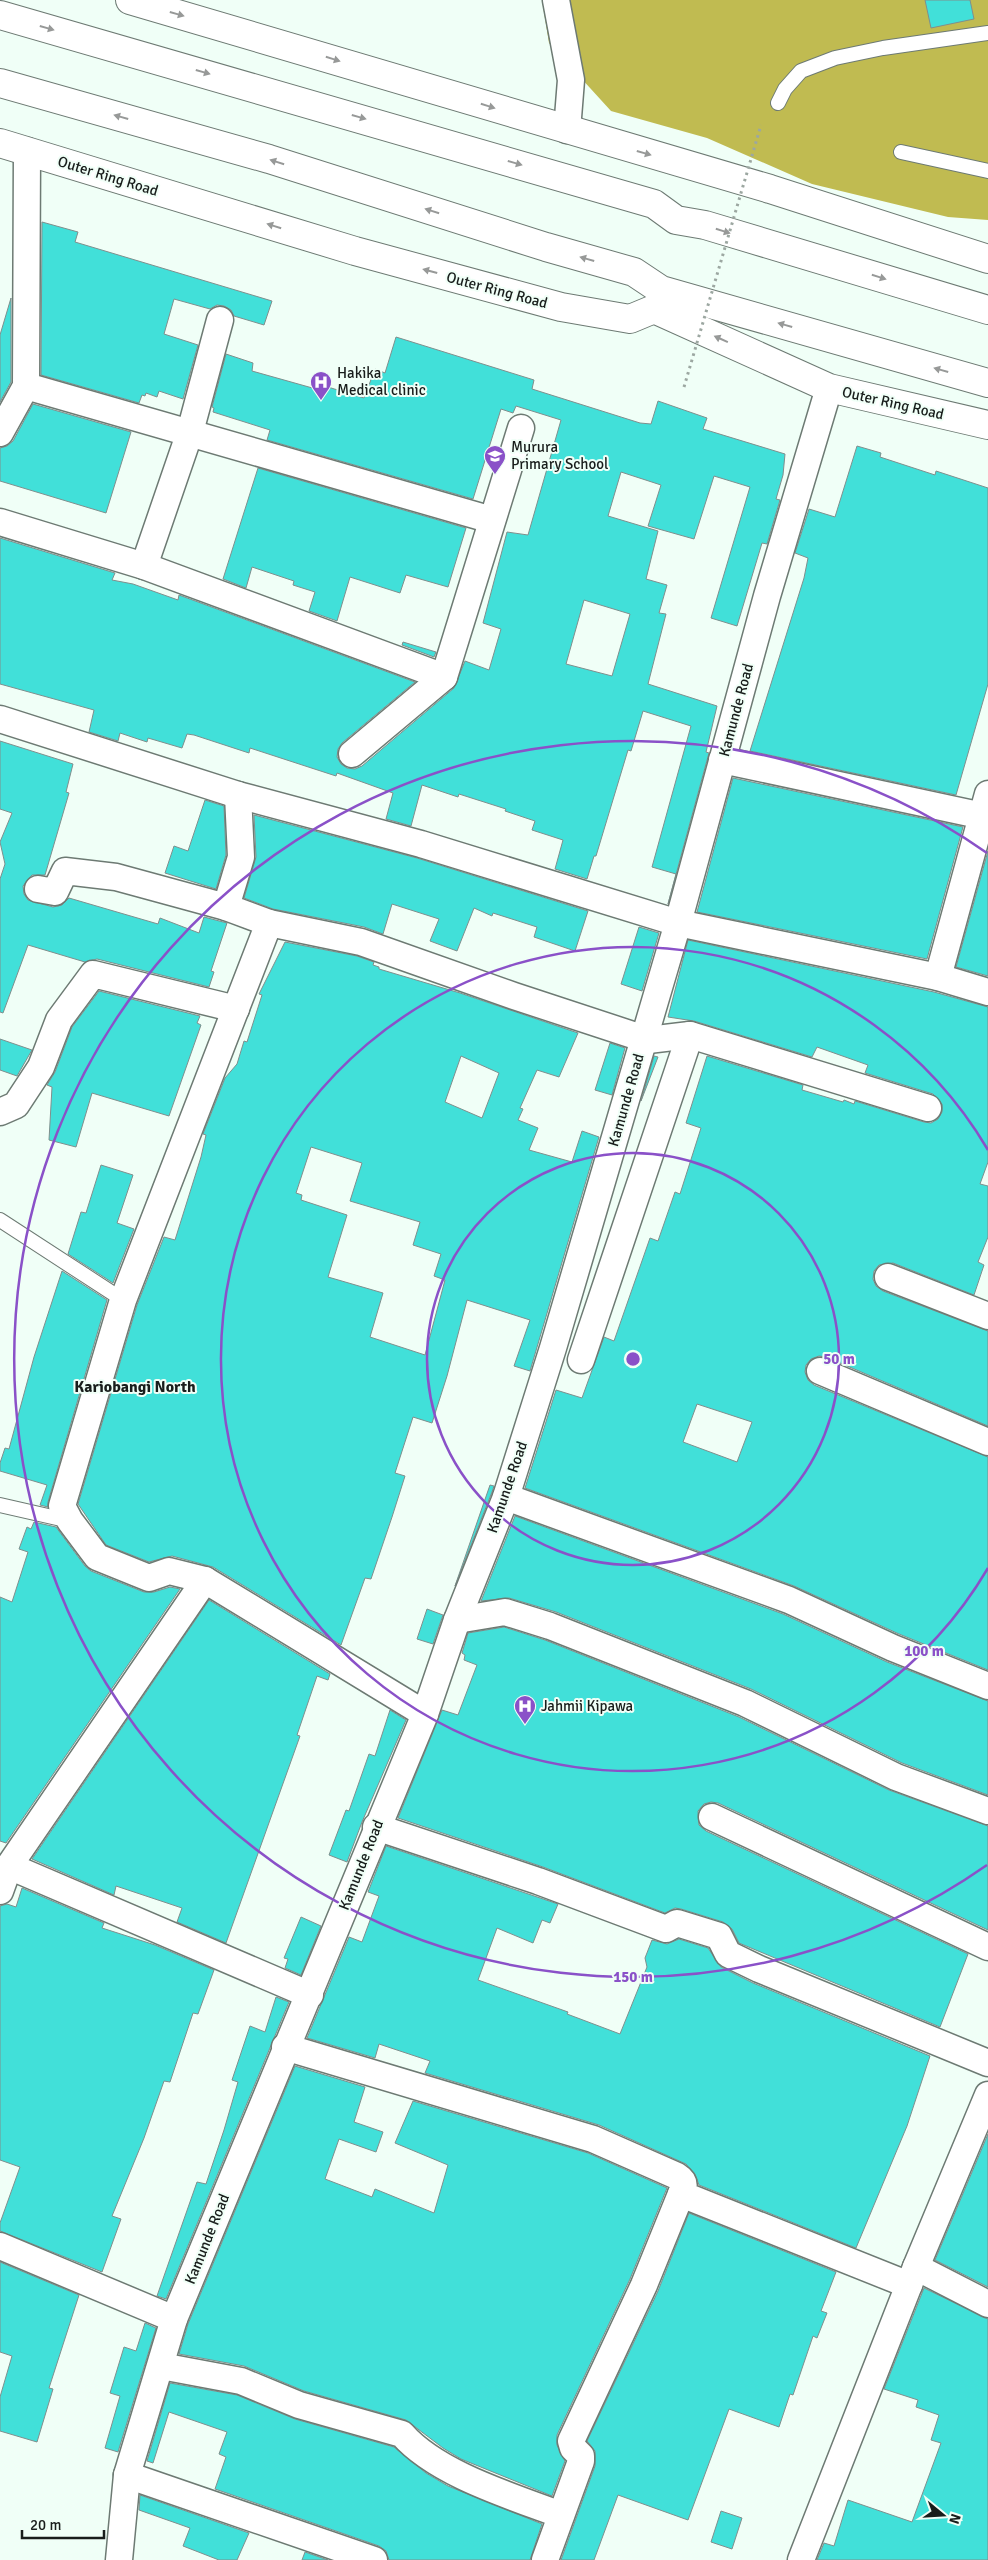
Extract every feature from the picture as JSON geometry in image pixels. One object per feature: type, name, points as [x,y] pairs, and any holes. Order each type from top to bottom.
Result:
[{"type":"main road","points":[[130,0],[770,189],[988,259]]},
{"type":"main road","points":[[0,15],[654,204],[676,220],[705,225],[988,310]]},
{"type":"main road","name":"Outer Ring Road","points":[[0,83],[269,159],[546,247],[634,272],[648,306],[829,388],[988,425]]},
{"type":"main road","name":"Outer Ring Road","points":[[0,143],[364,253],[561,307],[648,306],[988,383]]},
{"type":"street","points":[[556,0],[571,80],[567,130]]},
{"type":"street","points":[[0,433],[26,386],[27,151]]},
{"type":"street","points":[[144,566],[190,432],[220,320]]},
{"type":"street","points":[[26,386],[492,520]]},
{"type":"street","name":"Kamunde Road","points":[[119,2560],[127,2475],[174,2319],[285,2047],[310,1995],[376,1827],[425,1714],[457,1620],[506,1497],[556,1339],[678,923],[767,596],[829,388]]},
{"type":"street","points":[[352,754],[444,677],[521,428]]},
{"type":"street","points":[[0,522],[144,566],[444,677]]},
{"type":"street","points":[[0,719],[238,795],[421,844],[678,923],[938,976],[988,992]]},
{"type":"street","points":[[722,760],[986,809],[938,976]]},
{"type":"street","points":[[226,907],[241,857],[238,795]]},
{"type":"street","points":[[38,888],[55,892],[65,872],[116,877],[226,907],[268,923],[361,942],[514,996],[648,1040],[690,1035],[928,1108]]},
{"type":"street","points":[[268,923],[123,1300],[62,1506],[70,1521],[97,1557],[149,1578],[169,1571],[205,1580],[425,1714]]},
{"type":"street","points":[[0,1112],[16,1105],[41,1067],[59,1020],[93,974],[236,1009]]},
{"type":"street","points":[[581,1360],[690,1035]]},
{"type":"street","points":[[888,1277],[988,1316]]},
{"type":"street","points":[[820,1370],[988,1442]]},
{"type":"street","points":[[506,1497],[789,1600],[893,1648],[988,1686]]},
{"type":"street","points":[[0,1891],[10,1866],[205,1580]]},
{"type":"street","points":[[457,1620],[505,1612],[550,1626],[745,1703],[896,1777],[988,1811]]},
{"type":"street","points":[[712,1817],[988,1947]]},
{"type":"street","points":[[376,1827],[538,1881],[666,1930],[677,1923],[719,1936],[728,1954],[759,1969],[988,2063]]},
{"type":"street","points":[[10,1866],[310,1995]]},
{"type":"street","points":[[285,2047],[593,2138],[682,2179],[684,2186],[644,2285],[571,2441],[573,2448],[581,2456],[581,2461],[545,2560]]},
{"type":"street","points":[[801,2560],[912,2276],[988,2095]]},
{"type":"street","points":[[681,2194],[988,2304]]},
{"type":"street","points":[[0,2246],[174,2319]]},
{"type":"street","points":[[161,2366],[241,2381],[299,2406],[402,2434],[413,2447],[466,2478],[561,2515]]},
{"type":"street","points":[[127,2475],[374,2560]]},
{"type":"lane","points":[[778,103],[785,88],[801,71],[835,58],[883,48],[988,33]]},
{"type":"lane","points":[[901,152],[988,171]]},
{"type":"lane","points":[[0,1220],[123,1300]]},
{"type":"lane","points":[[0,1504],[70,1521]]},
{"type":"path","points":[[684,387],[761,125]]},
{"type":"shaded area","points":[[542,0],[988,0],[988,220],[948,217],[812,184],[707,138],[611,111],[549,43]]},
{"type":"building","points":[[925,0],[970,0],[974,19],[931,28]]},
{"type":"building","points":[[42,222],[78,232],[75,242],[272,301],[264,325],[234,316],[231,310],[224,306],[217,305],[210,309],[174,299],[164,334],[198,345],[183,399],[159,391],[157,397],[146,393],[145,396],[142,395],[139,403],[41,375]]},
{"type":"building","points":[[11,298],[11,382],[0,402],[0,335]]},
{"type":"building","points":[[396,337],[534,380],[532,389],[640,423],[651,424],[658,401],[707,418],[703,429],[785,454],[783,475],[776,499],[780,500],[767,544],[762,543],[737,626],[711,618],[750,487],[714,476],[694,539],[648,526],[661,485],[621,472],[608,516],[658,531],[646,579],[667,585],[659,613],[666,614],[648,684],[717,706],[706,752],[709,753],[668,904],[676,874],[652,867],[691,726],[643,711],[631,751],[628,750],[596,856],[594,856],[587,879],[555,869],[563,840],[532,830],[535,821],[505,811],[506,809],[459,794],[458,797],[422,785],[411,826],[386,819],[393,793],[337,773],[336,776],[250,748],[249,753],[194,735],[187,734],[182,748],[148,738],[147,742],[120,733],[118,741],[89,732],[94,710],[0,684],[0,538],[115,573],[112,580],[133,584],[178,600],[179,595],[415,682],[342,743],[338,749],[337,757],[341,764],[347,768],[355,769],[362,766],[454,688],[465,661],[489,670],[501,629],[483,623],[507,532],[528,535],[561,420],[516,406],[513,413],[501,409],[473,499],[267,440],[270,430],[213,412],[214,408],[212,407],[226,354],[253,363],[252,371],[316,389],[318,384],[364,398],[375,369],[385,373]],"holes":[[[584,600],[630,614],[612,676],[566,664]]]},
{"type":"building","points":[[33,404],[131,432],[106,513],[0,481],[0,448],[7,446],[13,441]]},
{"type":"building","points":[[857,446],[881,453],[880,457],[935,475],[936,471],[988,488],[988,684],[956,795],[750,751],[804,578],[808,558],[795,553],[809,509],[835,517]]},
{"type":"building","points":[[258,468],[466,528],[448,587],[406,575],[400,593],[350,577],[337,621],[309,611],[315,592],[293,585],[294,581],[252,567],[246,588],[223,579]]},
{"type":"building","points":[[403,642],[436,652],[434,657],[402,645]]},
{"type":"building","points":[[0,741],[73,764],[66,792],[69,793],[45,875],[32,875],[23,886],[24,894],[28,900],[53,907],[62,905],[69,898],[158,924],[160,918],[199,933],[204,917],[227,923],[211,971],[214,972],[209,987],[97,959],[85,962],[28,945],[3,1013],[0,1012],[0,879],[5,864],[0,842],[12,813],[0,809]]},
{"type":"building","points":[[733,778],[963,827],[927,959],[697,912]]},
{"type":"building","points":[[205,800],[224,806],[226,855],[216,889],[165,873],[174,846],[188,851]]},
{"type":"building","points":[[254,815],[417,858],[588,911],[575,951],[534,937],[537,927],[493,913],[492,916],[474,908],[457,951],[430,941],[439,919],[392,904],[383,934],[364,927],[273,909],[244,898],[256,857]]},
{"type":"building","points":[[988,851],[988,976],[956,967]]},
{"type":"building","points":[[639,927],[659,933],[642,991],[621,984]]},
{"type":"building","points":[[688,940],[934,992],[988,1007],[988,1162],[980,1184],[988,1186],[988,1237],[978,1262],[984,1265],[974,1295],[893,1263],[879,1265],[874,1271],[873,1279],[876,1286],[883,1291],[988,1331],[988,1426],[826,1357],[819,1356],[811,1359],[806,1365],[805,1372],[808,1380],[814,1385],[988,1457],[988,1670],[899,1634],[794,1586],[525,1488],[556,1390],[582,1398],[604,1337],[614,1341],[650,1238],[658,1241],[675,1192],[680,1194],[701,1128],[686,1123],[707,1056],[803,1085],[802,1090],[843,1102],[844,1100],[854,1104],[855,1101],[924,1122],[931,1123],[938,1119],[942,1112],[942,1104],[933,1094],[865,1073],[868,1065],[817,1047],[812,1057],[694,1021],[668,1017]],"holes":[[[697,1404],[752,1422],[737,1462],[683,1442]]]},
{"type":"building","points":[[285,942],[357,956],[374,962],[373,965],[379,967],[379,969],[460,993],[578,1033],[559,1077],[537,1070],[520,1108],[523,1109],[518,1120],[538,1128],[529,1150],[572,1162],[582,1131],[599,1137],[530,1371],[514,1366],[530,1320],[467,1300],[447,1376],[432,1423],[413,1417],[395,1473],[405,1476],[371,1579],[365,1578],[341,1645],[213,1567],[172,1556],[149,1562],[106,1545],[78,1504],[137,1305],[164,1237],[175,1240],[201,1157],[206,1135],[203,1134],[225,1078],[237,1064],[244,1041],[247,1042],[262,995],[259,994]],"holes":[[[461,1056],[499,1073],[482,1118],[445,1102]],[[311,1147],[362,1163],[350,1201],[420,1222],[413,1245],[441,1254],[434,1276],[445,1280],[425,1355],[370,1337],[383,1293],[328,1277],[347,1215],[301,1200],[302,1195],[296,1193]]]},
{"type":"building","points":[[99,991],[200,1016],[197,1023],[201,1025],[169,1116],[92,1093],[76,1147],[49,1140],[52,1087],[47,1085],[55,1072],[72,1027]]},
{"type":"building","points":[[0,1039],[32,1050],[17,1076],[0,1070]]},
{"type":"building","points":[[610,1043],[625,1048],[612,1095],[595,1090]]},
{"type":"building","points":[[654,1056],[658,1057],[641,1101]]},
{"type":"building","points":[[101,1165],[133,1175],[117,1223],[134,1229],[113,1283],[68,1254],[81,1212],[86,1213]]},
{"type":"building","points":[[62,1271],[107,1300],[48,1507],[40,1505],[47,1485],[0,1471],[0,1463],[5,1448],[9,1449],[34,1357]]},
{"type":"building","points":[[490,1485],[494,1486],[492,1492],[455,1586]]},
{"type":"building","points":[[515,1516],[783,1614],[887,1662],[988,1701],[988,1795],[902,1763],[751,1689],[556,1612],[509,1598],[481,1601]]},
{"type":"building","points":[[34,1522],[56,1527],[85,1566],[91,1571],[144,1592],[154,1592],[170,1587],[180,1589],[6,1843],[0,1841],[0,1597],[12,1602],[28,1552],[19,1549],[27,1527],[31,1529]]},
{"type":"building","points":[[209,1600],[330,1674],[328,1680],[317,1676],[297,1735],[300,1736],[226,1943],[177,1922],[182,1908],[116,1886],[114,1895],[32,1859]]},
{"type":"building","points":[[427,1609],[443,1615],[433,1644],[417,1639]]},
{"type":"building","points":[[504,1627],[545,1640],[739,1717],[889,1790],[988,1826],[988,1930],[718,1803],[704,1804],[698,1811],[699,1825],[706,1831],[968,1954],[940,2027],[739,1943],[732,1929],[723,1922],[675,1908],[665,1913],[543,1867],[398,1818],[442,1710],[458,1715],[477,1665],[464,1660],[465,1655],[462,1653],[468,1633]]},
{"type":"building","points":[[390,1710],[406,1720],[347,1862],[329,1855],[346,1810],[349,1811],[369,1754],[375,1756]]},
{"type":"building","points":[[386,1846],[558,1904],[550,1923],[542,1920],[533,1943],[497,1928],[478,1980],[568,2012],[567,2014],[620,2034],[647,1967],[645,1958],[652,1940],[667,1944],[679,1939],[708,1948],[721,1967],[753,1983],[930,2056],[907,2126],[856,2248],[699,2185],[695,2174],[686,2164],[599,2125],[425,2073],[430,2061],[379,2044],[375,2058],[307,2038],[349,1937],[362,1942],[379,1896],[368,1892]]},
{"type":"building","points":[[22,1888],[104,1923],[102,1928],[155,1945],[214,1970],[198,2014],[193,2013],[170,2082],[164,2081],[144,2138],[112,2216],[121,2219],[102,2272],[0,2231],[0,2223],[20,2167],[0,2160],[0,1906],[7,1904],[16,1907]]},
{"type":"building","points":[[301,1917],[321,1926],[301,1975],[285,1968],[288,1959],[284,1958]]},
{"type":"building","points":[[276,1997],[289,2002],[166,2299],[157,2296],[197,2182],[206,2184],[238,2082],[232,2080],[250,2026],[265,2032]]},
{"type":"building","points":[[295,2066],[365,2087],[354,2122],[383,2132],[376,2152],[339,2139],[325,2179],[372,2197],[375,2189],[434,2213],[448,2165],[395,2143],[413,2101],[588,2153],[667,2188],[630,2279],[557,2435],[557,2445],[565,2461],[552,2496],[461,2459],[406,2420],[304,2391],[244,2366],[179,2354],[188,2324]]},
{"type":"building","points":[[988,2134],[988,2287],[935,2260]]},
{"type":"building","points":[[689,2213],[836,2272],[821,2311],[827,2313],[817,2338],[813,2336],[793,2395],[790,2394],[779,2427],[729,2409],[688,2520],[618,2495],[594,2560],[561,2560],[595,2466],[595,2451],[587,2441],[658,2291]]},
{"type":"building","points":[[0,2262],[79,2295],[49,2388],[53,2389],[37,2442],[0,2431],[0,2397],[12,2356],[0,2352]]},
{"type":"building","points":[[924,2288],[988,2319],[988,2560],[817,2560],[824,2543],[834,2546],[848,2500],[912,2522],[941,2443],[931,2440],[939,2415],[916,2407],[918,2400],[884,2389]]},
{"type":"building","points":[[145,2323],[156,2328],[118,2452],[105,2448],[120,2396],[110,2393],[124,2347],[136,2351]]},
{"type":"building","points":[[170,2383],[237,2395],[295,2419],[394,2447],[426,2473],[448,2486],[542,2524],[530,2560],[389,2560],[386,2551],[379,2546],[215,2489],[226,2457],[219,2454],[227,2432],[169,2412],[153,2463],[147,2461]]},
{"type":"building","points":[[140,2495],[249,2533],[237,2560],[219,2560],[183,2546],[190,2528],[139,2510]]},
{"type":"building","points":[[721,2511],[742,2518],[732,2549],[711,2542]]},
{"type":"building","points":[[305,2552],[328,2560],[302,2560]]},
{"type":"place","name":"Hakika Medical clinic","points":[[321,401]]},
{"type":"place","name":"Murura Primary School","points":[[495,475]]},
{"type":"place","name":"Jahmii Kipawa","points":[[525,1725]]},
{"type":"district","name":"Kariobangi North","points":[[135,1387]]}]
